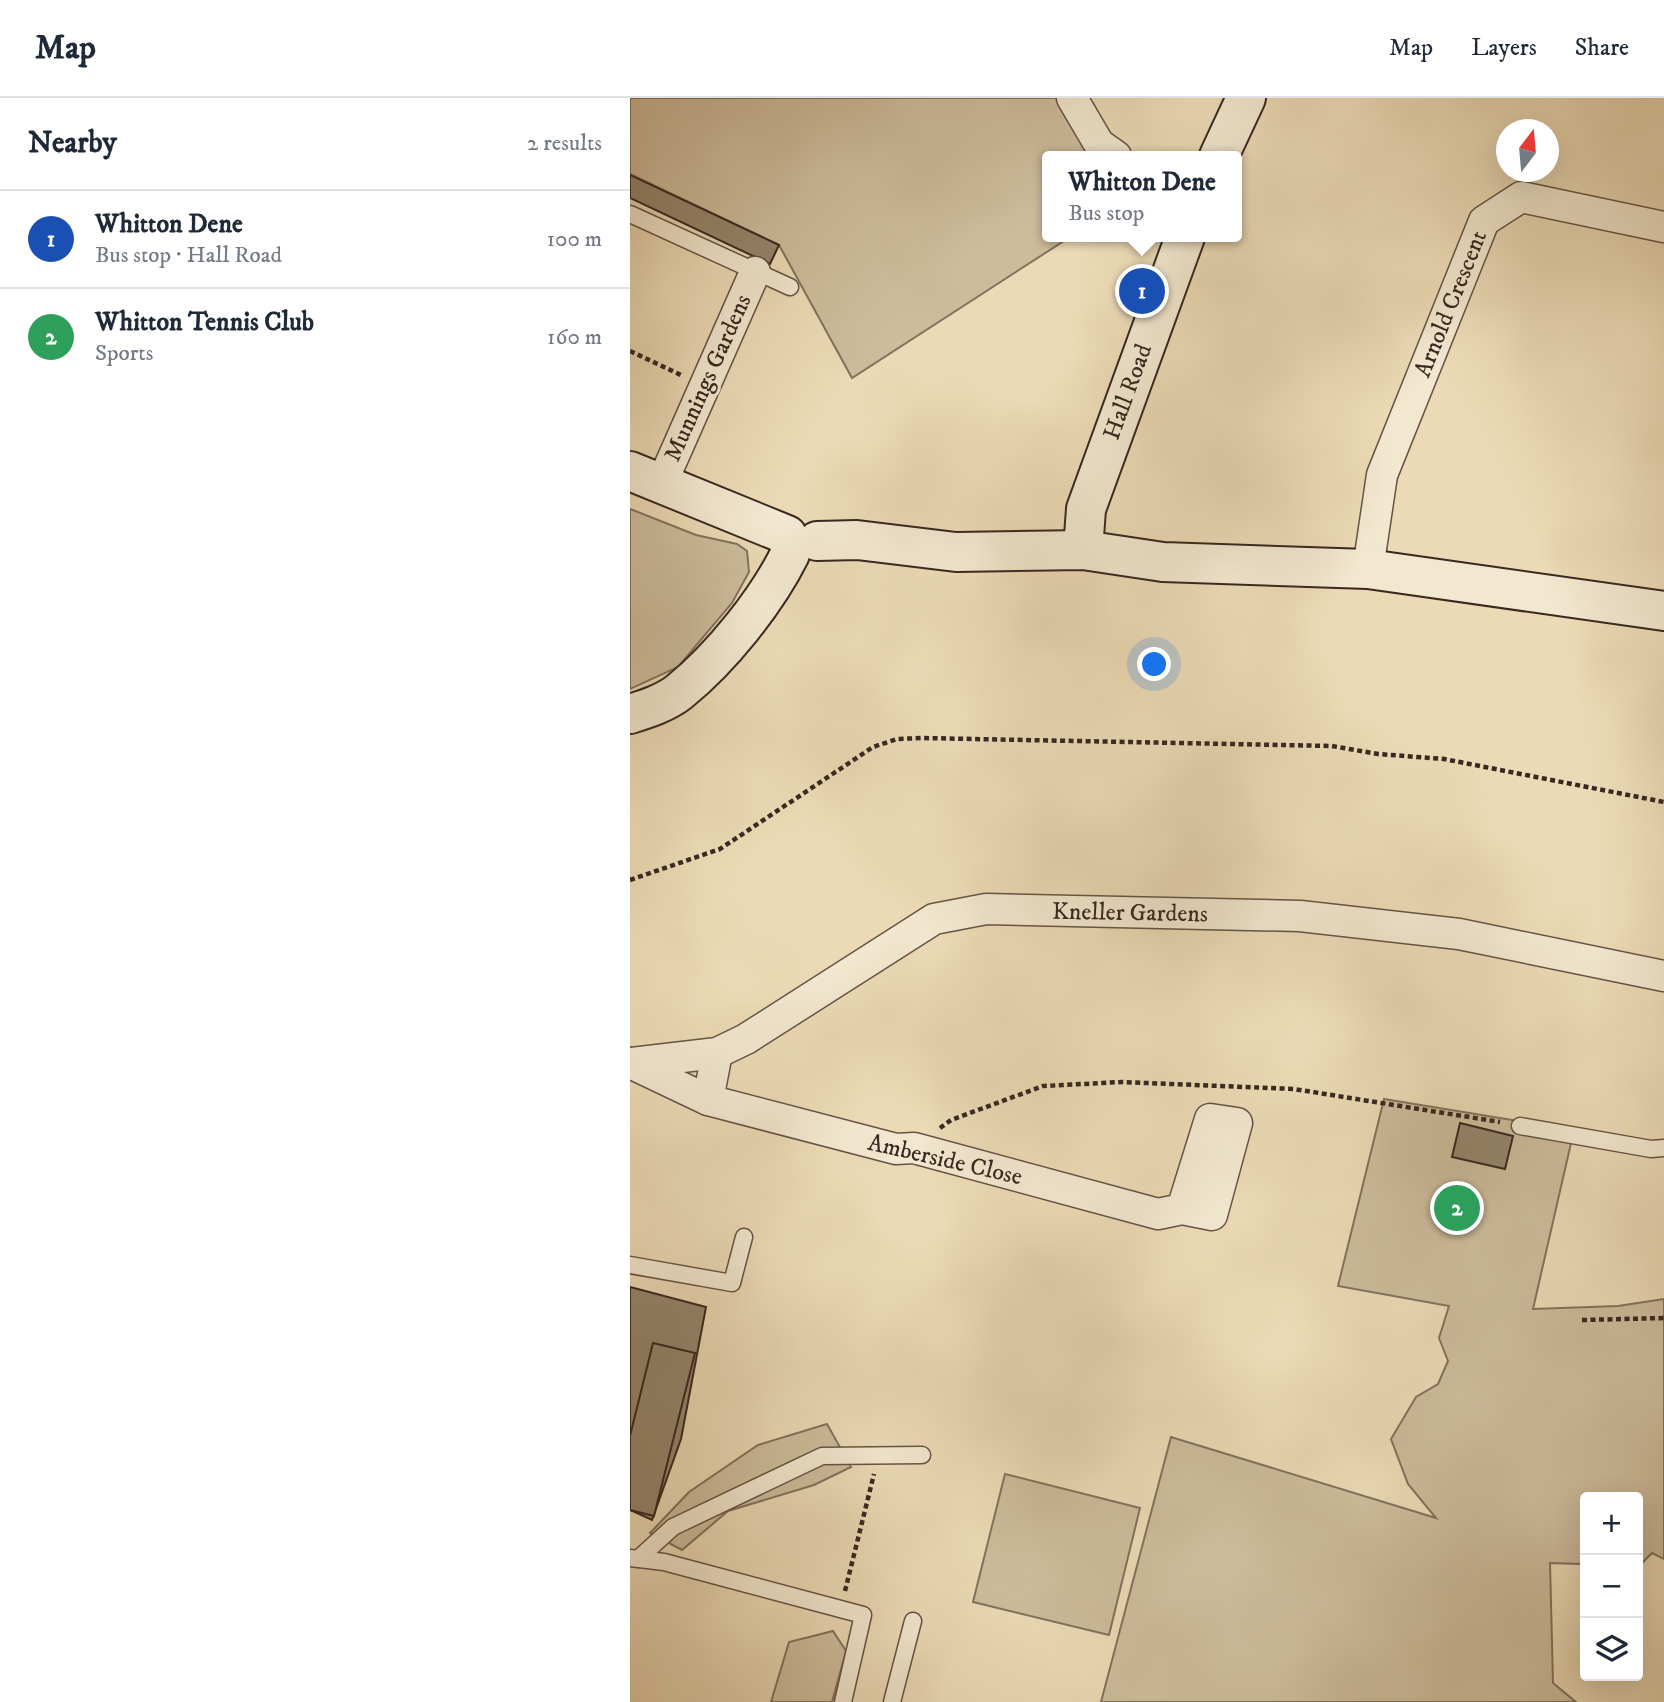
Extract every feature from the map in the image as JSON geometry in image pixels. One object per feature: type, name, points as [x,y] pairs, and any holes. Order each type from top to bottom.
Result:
[{"type":"street","points":[[1072,98],[1099,144],[1109,151]]},
{"type":"street","points":[[1221,151],[1247,98]]},
{"type":"street","name":"Arnold Crescent","points":[[1368,569],[1382,475],[1484,221],[1521,197],[1664,227]]},
{"type":"street","name":"Hall Road","points":[[1083,550],[1086,509],[1183,242]]},
{"type":"street","name":"Munnings Gardens","points":[[645,478],[704,386],[755,272]]},
{"type":"street","points":[[645,478],[798,544],[857,540],[956,552],[1083,550],[1163,562],[1368,569],[1664,611]]},
{"type":"street","points":[[630,714],[677,694],[708,664],[775,585],[798,544]]},
{"type":"street","name":"Kneller Gardens","points":[[630,1063],[717,1053],[746,1039],[934,919],[986,909],[1300,916],[1459,934],[1664,976]]},
{"type":"street","points":[[708,1100],[717,1053]]},
{"type":"street","name":"Amberside Close","points":[[630,1063],[708,1100],[896,1149],[914,1148],[1158,1214],[1182,1209]]},
{"type":"lane","points":[[630,214],[790,287]]},
{"type":"lane","points":[[1520,1126],[1651,1150],[1664,1148]]},
{"type":"lane","points":[[630,1265],[732,1283],[744,1237]]},
{"type":"lane","points":[[634,1559],[673,1527],[822,1456],[922,1455]]},
{"type":"lane","points":[[634,1559],[664,1562],[863,1615],[843,1702]]},
{"type":"lane","points":[[892,1702],[913,1621]]},
{"type":"path","points":[[630,351],[704,386]]},
{"type":"path","points":[[630,880],[653,874],[703,852],[720,849],[873,747],[897,739],[1332,746],[1378,754],[1444,759],[1664,802]]},
{"type":"path","points":[[1582,1320],[1664,1318]]},
{"type":"path","points":[[841,1608],[878,1456]]},
{"type":"shaded area","points":[[630,98],[1056,98],[1089,151],[1042,151],[1042,242],[1062,242],[852,378],[779,245],[630,174]]},
{"type":"shaded area","points":[[630,509],[696,535],[737,544],[747,551],[749,572],[732,603],[678,667],[630,689]]},
{"type":"shaded area","points":[[1384,1099],[1574,1130],[1533,1309],[1618,1306],[1664,1299],[1664,1559],[1652,1553],[1643,1562],[1643,1492],[1580,1492],[1580,1564],[1550,1563],[1553,1683],[1576,1702],[1101,1702],[1171,1437],[1436,1518],[1408,1484],[1391,1439],[1416,1397],[1438,1384],[1448,1361],[1439,1338],[1449,1306],[1338,1286]]},
{"type":"shaded area","points":[[827,1424],[851,1467],[814,1485],[728,1511],[682,1550],[650,1533],[689,1492],[758,1445]]},
{"type":"shaded area","points":[[1005,1474],[1140,1508],[1109,1635],[973,1602]]},
{"type":"shaded area","points":[[833,1631],[846,1651],[832,1702],[771,1702],[789,1642]]},
{"type":"building","points":[[630,175],[779,245],[770,264],[630,198]]},
{"type":"building","points":[[1460,1123],[1513,1136],[1505,1169],[1452,1157]]},
{"type":"building","points":[[630,1287],[706,1307],[681,1439],[652,1520],[630,1510]]},
{"type":"building","points":[[653,1343],[695,1353],[654,1516],[630,1510],[630,1436]]},
{"type":"place","name":"Whitton Dene","points":[[1142,291]]},
{"type":"place","name":"Whitton Tennis Club","points":[[1457,1208]]}]
